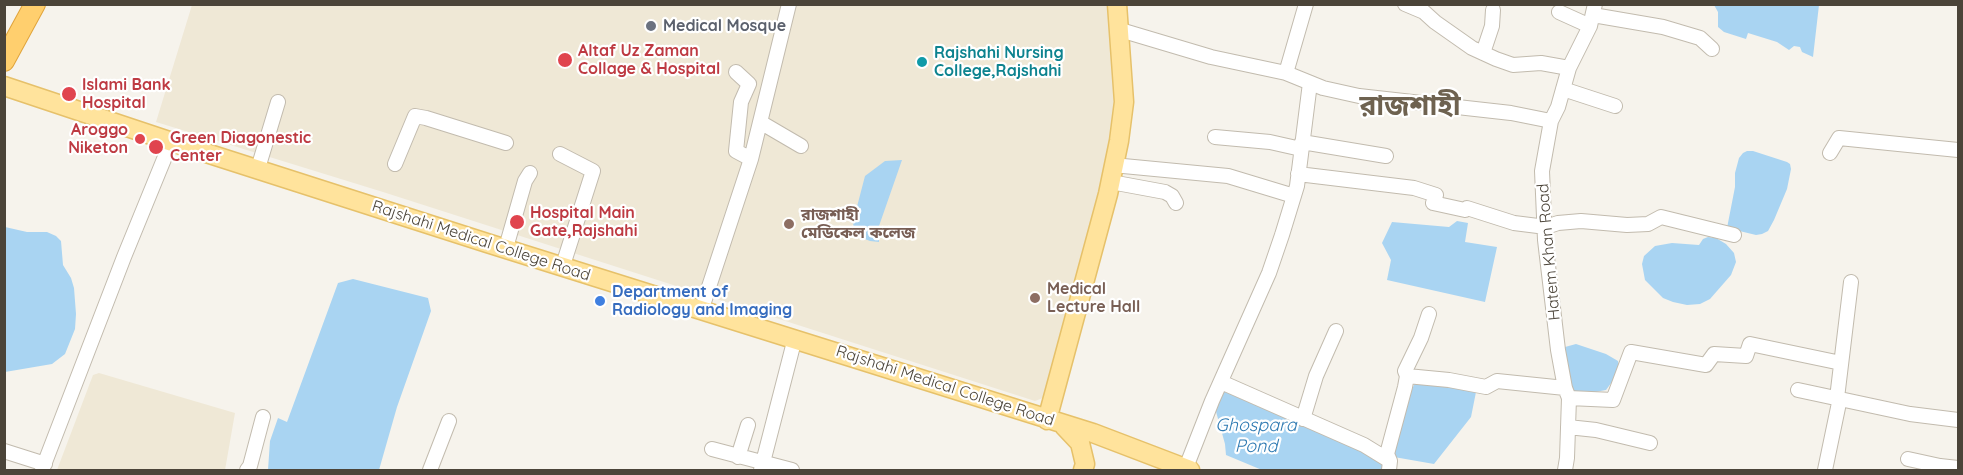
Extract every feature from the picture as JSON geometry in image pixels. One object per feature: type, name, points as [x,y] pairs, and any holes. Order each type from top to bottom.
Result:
[{"type":"highway","points":[[4,37],[23,4]]},
{"type":"highway","points":[[4,61],[34,4]]},
{"type":"main road","points":[[1055,420],[1119,141],[1124,102],[1117,4]]},
{"type":"main road","name":"Rajshahi Medical College Road","points":[[4,84],[171,142],[1055,420]]},
{"type":"main road","name":"Rajshahi Medical College Road","points":[[4,84],[703,304],[1055,420]]},
{"type":"main road","points":[[1055,420],[1187,470]]},
{"type":"main road","points":[[1055,420],[1074,434],[1083,461],[1098,448],[1118,442]]},
{"type":"street","points":[[703,304],[751,159],[789,4]]},
{"type":"street","points":[[1286,73],[1306,4]]},
{"type":"street","points":[[1405,4],[1424,12],[1465,43],[1513,65],[1541,63],[1569,68]]},
{"type":"street","points":[[1484,53],[1492,26],[1493,10]]},
{"type":"street","points":[[1559,12],[1593,15],[1663,27],[1700,38],[1712,49]]},
{"type":"street","name":"Hatem Khan Road","points":[[1565,471],[1568,428],[1567,393],[1558,350],[1545,240],[1542,171],[1551,121],[1558,107],[1569,68],[1593,15]]},
{"type":"street","points":[[1117,29],[1211,57],[1286,73],[1310,84],[1359,96],[1476,108],[1551,121]]},
{"type":"street","points":[[736,72],[749,84],[741,102],[736,151],[751,159]]},
{"type":"street","points":[[1187,470],[1221,382],[1269,273],[1294,196],[1310,84]]},
{"type":"street","points":[[1563,89],[1615,106]]},
{"type":"street","points":[[259,165],[278,102]]},
{"type":"street","points":[[396,164],[415,116],[506,143]]},
{"type":"street","points":[[760,122],[801,146]]},
{"type":"street","points":[[1215,137],[1386,156]]},
{"type":"street","points":[[1830,153],[1839,138],[1959,150]]},
{"type":"street","points":[[4,451],[44,467],[124,257],[171,142]]},
{"type":"street","points":[[560,154],[593,171],[564,262]]},
{"type":"street","points":[[507,244],[525,181],[530,173]]},
{"type":"street","points":[[1112,173],[1228,176],[1294,196]]},
{"type":"street","points":[[1112,173],[1165,192],[1176,202]]},
{"type":"street","points":[[1298,174],[1414,188],[1436,195],[1433,202],[1465,210],[1467,208],[1514,223],[1546,227],[1558,223],[1581,221],[1628,225],[1648,224],[1661,217],[1734,235]]},
{"type":"street","points":[[1825,471],[1838,398],[1851,282]]},
{"type":"street","points":[[1389,466],[1387,454],[1407,376],[1405,371],[1429,314]]},
{"type":"street","points":[[1303,419],[1316,376],[1336,331]]},
{"type":"street","points":[[762,467],[795,339]]},
{"type":"street","points":[[1407,376],[1449,380],[1486,387],[1497,381],[1613,400],[1631,352],[1706,365],[1714,354],[1746,356],[1750,344],[1841,363]]},
{"type":"street","points":[[1221,382],[1364,445],[1389,466]]},
{"type":"street","points":[[1798,390],[1910,414],[1959,420]]},
{"type":"street","points":[[247,471],[263,417]]},
{"type":"street","points":[[430,471],[449,421]]},
{"type":"street","points":[[738,457],[748,424]]},
{"type":"street","points":[[1568,428],[1596,429],[1650,443]]},
{"type":"street","points":[[712,449],[762,467],[792,471]]},
{"type":"street","points":[[1908,459],[1959,468]]},
{"type":"shaded area","name":"রাজশাহী মেডিকেল কলেজ","points":[[192,5],[1112,5],[1116,124],[1087,257],[1048,396],[1035,401],[383,192],[156,122]]},
{"type":"shaded area","points":[[99,373],[235,413],[225,470],[57,470],[93,375]]},
{"type":"water","points":[[1714,5],[1819,5],[1813,57],[1802,52],[1800,47],[1794,46],[1789,50],[1777,42],[1748,33],[1746,39],[1724,32],[1718,27],[1718,12]]},
{"type":"water","points":[[1747,151],[1787,162],[1791,169],[1787,189],[1774,220],[1768,231],[1756,235],[1727,228],[1735,187],[1735,173],[1739,158]]},
{"type":"water","points":[[902,160],[879,226],[879,242],[857,236],[853,222],[865,176],[885,161]]},
{"type":"water","points":[[1457,221],[1468,223],[1465,242],[1497,247],[1485,302],[1387,280],[1391,260],[1382,243],[1392,222],[1449,227]]},
{"type":"water","points":[[5,227],[27,232],[47,232],[61,241],[63,265],[74,288],[76,314],[75,329],[65,354],[52,364],[5,372]]},
{"type":"water","points":[[1716,238],[1726,244],[1734,253],[1736,262],[1731,275],[1710,299],[1700,304],[1687,305],[1673,302],[1663,298],[1645,280],[1642,264],[1644,256],[1655,246],[1672,243],[1699,245],[1703,239]]},
{"type":"water","points":[[353,279],[428,298],[431,311],[397,407],[379,470],[268,470],[270,441],[278,418],[287,422],[338,283]]},
{"type":"water","points":[[1576,344],[1606,354],[1618,361],[1620,371],[1606,390],[1576,392],[1568,386],[1561,355],[1565,347]]},
{"type":"water","points":[[1417,379],[1476,392],[1471,417],[1434,464],[1394,457],[1393,439],[1403,407]]},
{"type":"water","name":"Ghospara Pond","points":[[1223,391],[1373,456],[1384,463],[1385,470],[1262,470],[1226,455],[1215,408]]},
{"type":"place","name":"Medical Mosque","points":[[651,26]]},
{"type":"place","name":"Altaf Uz Zaman Collage & Hospital","points":[[565,60]]},
{"type":"place","name":"Rajshahi Nursing College,Rajshahi","points":[[922,62]]},
{"type":"place","name":"Islami Bank Hospital","points":[[69,94]]},
{"type":"place","name":"Aroggo Niketon","points":[[140,139]]},
{"type":"place","name":"Green Diagonestic Center","points":[[156,147]]},
{"type":"place","name":"Hospital Main Gate,Rajshahi","points":[[517,222]]},
{"type":"place","name":"রাজশাহী মেডিকেল কলেজ","points":[[789,224]]},
{"type":"place","name":"Medical Lecture Hall","points":[[1035,298]]},
{"type":"place","name":"Department of Radiology and Imaging","points":[[600,301]]},
{"type":"district","name":"রাজশাহী","points":[[1410,107]]}]
